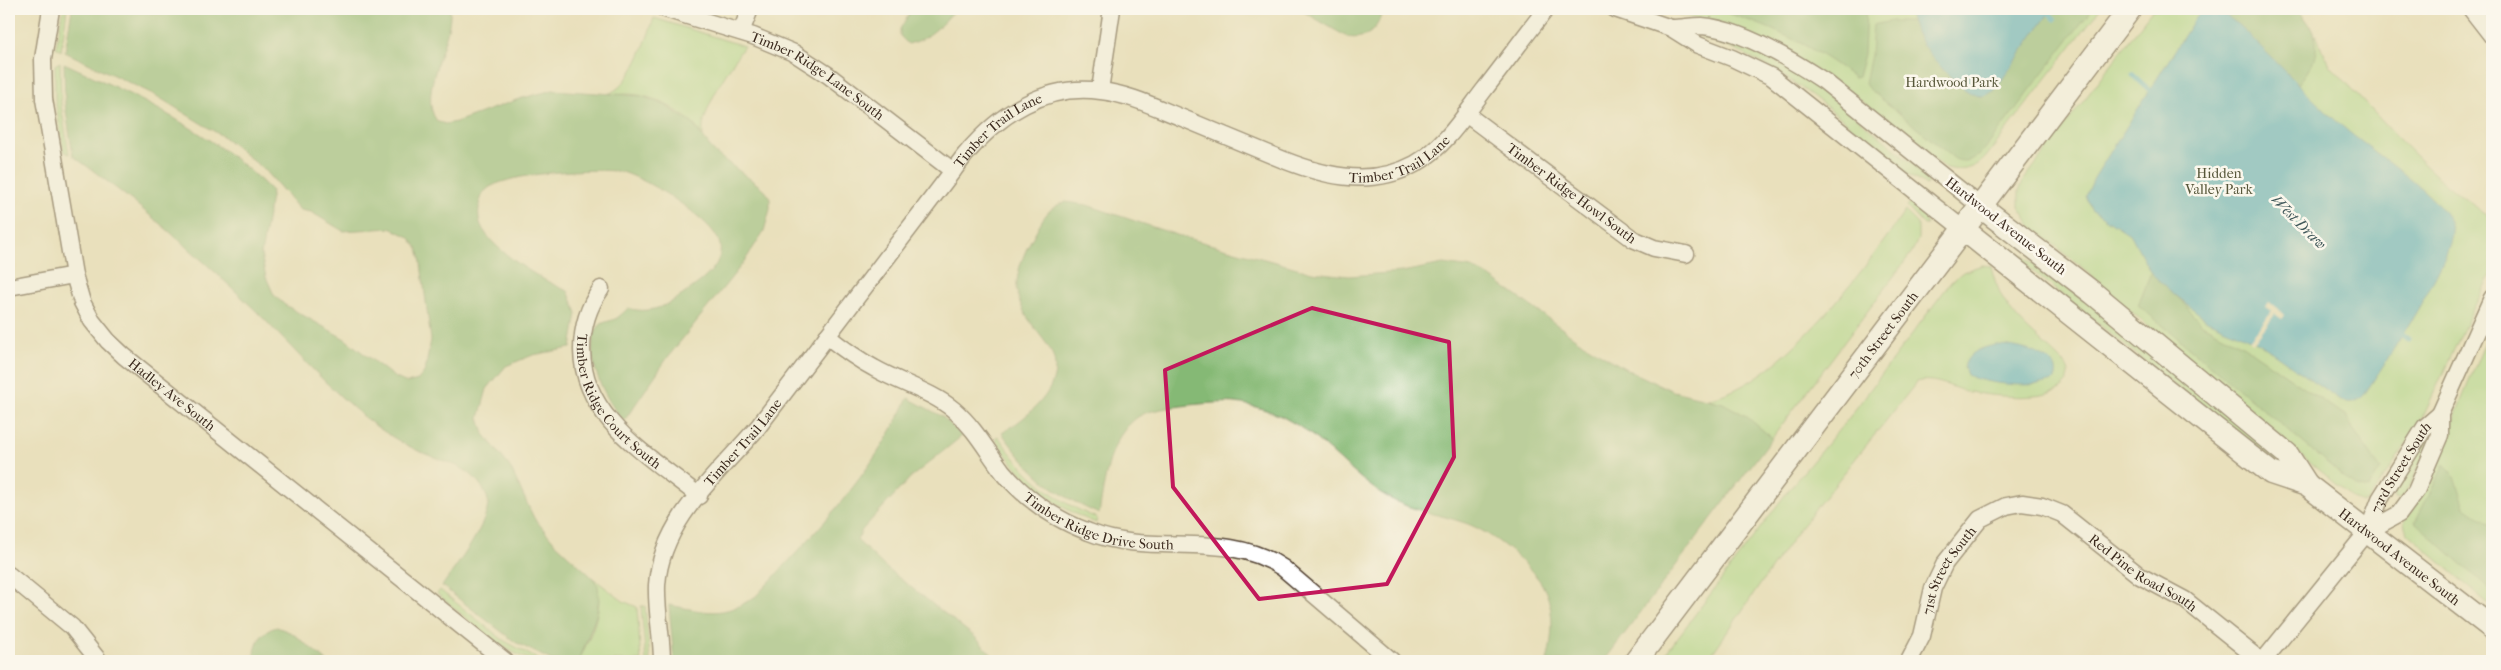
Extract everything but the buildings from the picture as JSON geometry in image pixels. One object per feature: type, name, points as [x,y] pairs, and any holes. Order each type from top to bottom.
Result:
[{"type":"street","name":"Hadley Ave South","points":[[51,9],[43,59],[44,99],[51,151],[74,275],[89,315],[116,350],[505,661]]},
{"type":"street","name":"Timber Ridge Lane South","points":[[665,9],[741,32],[780,47],[817,68],[953,170]]},
{"type":"street","points":[[741,32],[750,9]]},
{"type":"street","points":[[1100,90],[1112,9]]},
{"type":"street","name":"Timber Trail Lane","points":[[662,661],[657,606],[660,565],[674,529],[720,468],[758,427],[953,170],[988,129],[1018,107],[1056,93],[1100,90],[1147,104],[1304,168],[1344,177],[1384,176],[1415,164],[1438,146],[1466,114],[1546,9]]},
{"type":"street","name":"Hardwood Avenue South","points":[[1615,9],[1671,28],[1698,45],[1732,58],[1772,77],[2271,473],[2307,485],[2492,628]]},
{"type":"street","name":"70th Street South","points":[[1636,661],[2130,9]]},
{"type":"street","points":[[2471,9],[2492,36]]},
{"type":"street","name":"Hardwood Avenue South","points":[[1671,28],[1702,26],[1717,30],[1774,50],[1824,81],[1980,206],[2093,293],[2287,454],[2307,485]]},
{"type":"street","name":"Timber Ridge Howl South","points":[[1466,114],[1633,240],[1654,248],[1686,254]]},
{"type":"street","points":[[9,287],[74,275]]},
{"type":"street","name":"Timber Ridge Court South","points":[[601,289],[588,313],[582,338],[584,369],[593,398],[603,414],[618,430],[699,496]]},
{"type":"street","name":"73rd Street South","points":[[2368,531],[2400,514],[2412,497],[2440,435],[2440,414],[2492,298]]},
{"type":"street","name":"Timber Ridge Drive South","points":[[827,336],[875,369],[936,398],[954,410],[977,433],[1011,481],[1054,515],[1089,532],[1122,542],[1144,545],[1222,546],[1254,552],[1283,568],[1392,661]]},
{"type":"street","name":"73rd Street South","points":[[2368,531],[2380,499],[2424,428],[2440,414]]},
{"type":"street","name":"Red Pine Road South","points":[[2016,504],[2042,506],[2062,514],[2140,576],[2185,600],[2262,661],[2368,531]]},
{"type":"street","name":"71st Street South","points":[[1909,661],[1924,631],[1933,588],[1945,563],[1980,519],[1998,509],[2016,504]]},
{"type":"street","points":[[9,575],[72,627],[100,661]]},
{"type":"highlighted area","points":[[1312,308],[1449,342],[1454,457],[1387,584],[1259,599],[1173,487],[1165,370]]},
{"type":"green space","points":[[63,9],[67,9],[61,51],[56,47]]},
{"type":"green space","points":[[72,9],[130,9],[160,14],[208,9],[450,9],[446,36],[433,81],[431,96],[432,109],[437,121],[445,124],[456,122],[519,99],[553,90],[642,96],[665,105],[692,123],[715,153],[765,190],[770,199],[770,209],[764,231],[744,262],[668,357],[624,421],[610,402],[594,365],[593,340],[597,329],[603,323],[617,318],[628,308],[646,310],[663,306],[678,298],[698,283],[713,269],[719,258],[720,245],[716,235],[707,224],[679,202],[647,183],[622,172],[573,171],[511,179],[486,190],[480,200],[479,219],[491,240],[516,262],[545,280],[568,291],[577,313],[571,348],[533,355],[506,366],[487,389],[479,418],[484,434],[510,467],[534,518],[555,543],[593,578],[598,586],[599,598],[596,616],[579,661],[553,661],[515,642],[442,586],[464,555],[485,517],[488,506],[487,497],[481,486],[475,478],[459,467],[421,452],[369,421],[325,381],[255,310],[190,249],[144,210],[73,156],[65,104],[64,63],[147,103],[200,134],[249,170],[272,191],[261,255],[266,277],[274,295],[285,305],[345,339],[394,377],[407,383],[418,380],[425,371],[431,340],[420,256],[418,249],[409,237],[391,228],[343,231],[311,212],[300,210],[266,171],[225,138],[155,95],[65,52]]},
{"type":"green space","points":[[912,9],[956,9],[929,35],[908,44],[900,36],[900,29]]},
{"type":"green space","points":[[1299,9],[1382,9],[1381,16],[1371,32],[1354,38],[1347,37]]},
{"type":"green space","name":"Hardwood Park","points":[[1653,9],[2100,9],[1986,157],[1977,165],[1960,170],[1942,166],[1843,86],[1718,24]]},
{"type":"green space","points":[[1715,9],[1866,9],[1864,54],[1858,77],[1854,78],[1805,45],[1770,29]]},
{"type":"green space","points":[[2052,9],[2092,9],[1985,149],[1971,159],[1964,161],[1955,159],[1867,87],[1865,83],[1871,55],[1873,25],[1892,21],[1911,21],[1922,41],[1940,65],[1960,86],[1970,93],[1980,96],[1992,92]]},
{"type":"green space","name":"Hidden Valley Park","points":[[2153,9],[2271,9],[2314,53],[2316,34],[2330,65],[2406,147],[2448,186],[2492,217],[2492,274],[2472,311],[2418,427],[2368,501],[2362,502],[2352,498],[2169,345],[2077,263],[2032,227],[2019,207],[2019,191],[2023,181]]},
{"type":"green space","points":[[2212,9],[2297,9],[2305,18],[2315,37],[2315,54],[2306,74],[2298,84],[2234,22]]},
{"type":"green space","points":[[654,18],[744,46],[711,102],[703,126],[703,136],[683,115],[656,100],[634,94],[607,94],[616,90],[631,73]]},
{"type":"green space","points":[[1702,33],[1733,42],[1762,54],[1790,69],[1816,86],[1867,125],[1916,166],[1929,181],[1926,185],[1911,177],[1813,96],[1787,78],[1760,62],[1702,38]]},
{"type":"green space","points":[[60,62],[61,105],[69,154],[64,151],[55,99],[55,65]]},
{"type":"green space","points":[[1912,201],[1921,210],[1927,225],[1924,225],[1907,207]]},
{"type":"green space","points":[[1066,202],[1087,205],[1180,236],[1312,272],[1349,276],[1402,272],[1443,264],[1472,268],[1489,276],[1578,340],[1626,369],[1673,391],[1723,403],[1746,416],[1772,438],[1604,661],[1547,661],[1551,639],[1552,616],[1547,594],[1535,575],[1502,544],[1472,526],[1408,507],[1391,499],[1363,480],[1298,425],[1260,408],[1236,403],[1216,403],[1162,409],[1143,414],[1125,429],[1113,449],[1099,514],[1069,499],[1044,481],[1023,460],[1002,433],[1035,408],[1051,385],[1055,373],[1054,360],[1048,346],[1032,324],[1019,300],[1017,283],[1023,256],[1041,222],[1055,206]]},
{"type":"green space","points":[[1905,211],[1918,224],[1918,239],[1912,252],[1772,438],[1738,411],[1708,398],[1735,389],[1763,373],[1791,349],[1844,293]]},
{"type":"green space","points":[[2017,252],[2118,326],[2279,459],[2277,461],[2184,393],[2014,256]]},
{"type":"green space","points":[[1982,265],[1991,266],[2002,297],[2019,320],[2067,367],[2069,374],[2067,382],[2061,389],[2050,393],[2020,397],[1975,393],[1929,381],[1917,382],[1799,529],[1707,661],[1660,661],[1794,483],[1848,419],[1951,282],[1963,272]]},
{"type":"green space","points":[[2151,272],[2186,305],[2202,324],[2244,346],[2327,404],[2346,415],[2353,429],[2381,469],[2368,489],[2355,486],[2138,305]]},
{"type":"green space","points":[[2492,325],[2492,607],[2407,533],[2404,523],[2440,453]]},
{"type":"green space","points":[[908,398],[943,417],[962,436],[910,478],[862,530],[857,540],[885,567],[975,637],[998,661],[674,661],[669,605],[704,611],[724,611],[756,596],[820,527],[860,478],[878,453]]},
{"type":"green space","points":[[2429,434],[2433,436],[2407,492],[2400,499],[2395,498],[2394,491]]},
{"type":"green space","points":[[998,436],[1018,462],[1041,485],[1067,503],[1097,518],[1096,523],[1065,508],[1038,489],[1004,452],[995,438]]},
{"type":"green space","points":[[2444,465],[2455,476],[2465,507],[2492,526],[2492,591],[2415,522]]},
{"type":"green space","points":[[589,575],[623,601],[637,607],[641,661],[579,661],[593,629],[599,606],[599,594],[596,584]]},
{"type":"green space","points":[[440,590],[503,640],[541,661],[528,659],[515,653],[486,635],[437,594]]},
{"type":"green space","points":[[641,606],[645,606],[650,661],[646,661]]},
{"type":"green space","points":[[277,627],[292,633],[327,661],[253,661],[257,644],[262,635]]},
{"type":"water","points":[[1908,9],[2052,9],[1999,84],[1991,93],[1980,96],[1964,89],[1937,63],[1919,38],[1912,24]]},
{"type":"water","points":[[2212,9],[2226,16],[2239,26],[2315,101],[2349,132],[2424,191],[2448,218],[2452,229],[2450,243],[2430,287],[2364,395],[2356,401],[2347,402],[2340,400],[2259,343],[2207,320],[2151,273],[2131,235],[2091,209],[2086,196],[2094,178],[2196,17],[2203,10]]},
{"type":"water","points":[[1995,345],[2024,349],[2045,357],[2053,363],[2056,371],[2055,379],[2048,382],[2025,385],[1985,381],[1967,375],[1964,367],[1972,354],[1980,349]]},
{"type":"pier","points":[[2269,302],[2285,315],[2282,319],[2275,314],[2253,343],[2249,340],[2272,312],[2266,307]]},
{"type":"waterway","name":"West Draw","points":[[2045,9],[2055,19]]},
{"type":"waterway","name":"West Draw","points":[[2133,75],[2155,95]]},
{"type":"waterway","name":"West Draw","points":[[2397,331],[2409,340]]}]
